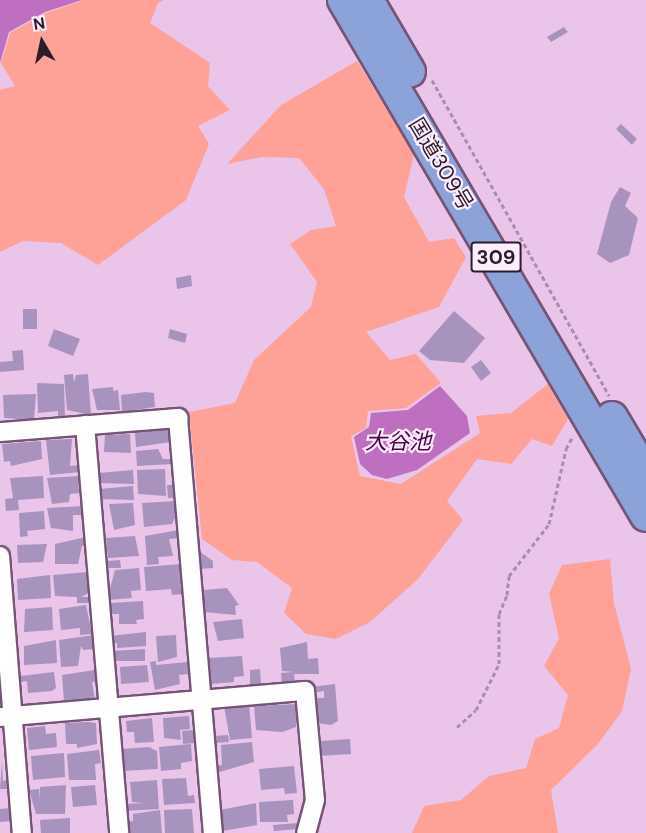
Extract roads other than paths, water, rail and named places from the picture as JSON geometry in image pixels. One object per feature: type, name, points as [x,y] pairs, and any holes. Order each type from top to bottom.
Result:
[{"type":"highway","name":"国道309号","points":[[343,0],[603,413],[646,516]]},
{"type":"highway","name":"国道309号","points":[[368,0],[646,474]]},
{"type":"street","points":[[0,432],[177,418],[213,833]]},
{"type":"street","points":[[85,425],[118,833]]},
{"type":"street","points":[[0,556],[7,717],[22,833]]},
{"type":"street","points":[[7,717],[305,692],[315,800],[306,833]]},
{"type":"water","points":[[0,0],[82,0],[45,12],[9,32],[0,63]]},
{"type":"water","name":"大谷池","points":[[440,386],[467,416],[470,433],[417,470],[387,479],[372,475],[360,464],[354,437],[369,427],[371,413],[408,410]]}]
